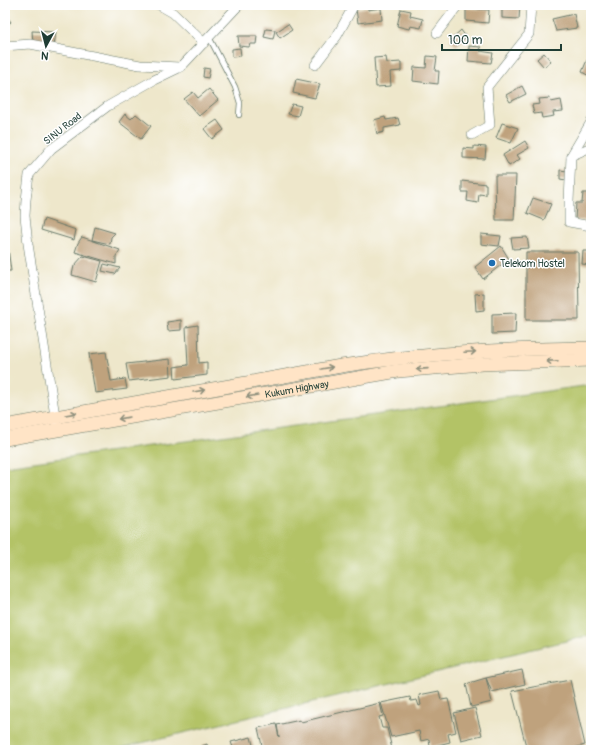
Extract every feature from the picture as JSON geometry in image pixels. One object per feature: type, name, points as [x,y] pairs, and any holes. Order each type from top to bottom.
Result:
[{"type":"main road","name":"Kukum Highway","points":[[5,426],[380,360],[458,353],[591,348]]},
{"type":"main road","name":"Kukum Highway","points":[[5,439],[398,371],[482,364],[591,360]]},
{"type":"street","points":[[159,5],[173,13],[206,40]]},
{"type":"street","name":"SINU Road","points":[[58,430],[28,244],[25,216],[29,175],[50,149],[108,106],[154,80],[181,67],[239,5]]},
{"type":"street","points":[[315,65],[337,36],[354,5]]},
{"type":"street","points":[[437,33],[457,5]]},
{"type":"street","points":[[472,135],[490,125],[487,87],[529,34],[531,5]]},
{"type":"street","points":[[5,46],[30,44],[140,65],[181,67]]},
{"type":"street","points":[[591,122],[571,156],[569,202],[570,222],[591,226]]},
{"type":"street","points":[[571,156],[591,147]]},
{"type":"lane","points":[[206,40],[235,87],[240,102],[239,115]]},
{"type":"green space","points":[[591,385],[591,635],[112,750],[5,750],[5,466]]},
{"type":"building","points":[[502,5],[520,5],[519,19],[502,18]]},
{"type":"building","points":[[368,7],[368,10],[381,8],[382,20],[358,23],[356,9]]},
{"type":"building","points":[[466,8],[489,10],[488,23],[466,21]]},
{"type":"building","points":[[401,9],[411,11],[410,16],[423,19],[421,28],[410,26],[409,29],[397,26]]},
{"type":"building","points":[[5,14],[11,22],[5,27]]},
{"type":"building","points":[[574,14],[577,28],[556,31],[552,19]]},
{"type":"building","points":[[288,24],[292,30],[280,38],[276,32]]},
{"type":"building","points":[[266,29],[275,30],[273,39],[264,37]]},
{"type":"building","points":[[461,30],[466,37],[456,46],[450,40]]},
{"type":"building","points":[[32,31],[56,32],[54,46],[33,43]]},
{"type":"building","points":[[238,36],[257,36],[256,44],[250,44],[249,47],[239,46]]},
{"type":"building","points":[[469,46],[481,47],[480,51],[493,53],[491,63],[468,61]]},
{"type":"building","points":[[240,48],[241,56],[232,57],[232,49]]},
{"type":"building","points":[[544,53],[551,61],[544,67],[537,59]]},
{"type":"building","points":[[427,56],[437,57],[435,71],[439,71],[438,84],[413,81],[414,67],[426,68]]},
{"type":"building","points":[[386,57],[387,63],[401,62],[401,71],[390,72],[391,86],[376,87],[374,58]]},
{"type":"building","points":[[587,60],[591,62],[591,77],[582,72]]},
{"type":"building","points":[[204,68],[210,69],[208,78],[203,77]]},
{"type":"building","points":[[5,74],[8,75],[8,85],[5,85]]},
{"type":"building","points":[[296,79],[320,84],[315,98],[293,93]]},
{"type":"building","points":[[522,86],[526,94],[510,102],[506,95]]},
{"type":"building","points":[[209,89],[218,100],[199,116],[184,99],[193,92],[198,98]]},
{"type":"building","points":[[550,98],[551,102],[561,100],[563,111],[553,112],[554,116],[542,118],[541,113],[534,114],[532,105],[540,104],[539,99]]},
{"type":"building","points":[[292,104],[301,106],[298,116],[288,114]]},
{"type":"building","points":[[125,114],[131,119],[136,114],[151,126],[141,139],[119,122]]},
{"type":"building","points":[[385,117],[386,120],[398,118],[400,125],[384,128],[384,132],[377,134],[374,120]]},
{"type":"building","points":[[217,120],[224,130],[212,139],[204,129]]},
{"type":"building","points":[[502,123],[518,128],[511,143],[496,138]]},
{"type":"building","points":[[525,141],[529,148],[517,155],[520,159],[509,166],[503,155]]},
{"type":"building","points":[[474,146],[486,147],[485,159],[463,158],[463,148],[474,149]]},
{"type":"building","points":[[560,170],[567,171],[566,180],[560,179]]},
{"type":"building","points":[[495,175],[516,175],[514,220],[496,220]]},
{"type":"building","points":[[462,181],[486,184],[486,195],[479,194],[478,203],[467,201],[468,192],[462,192]]},
{"type":"building","points":[[583,193],[591,193],[591,221],[575,220],[576,203],[582,203]]},
{"type":"building","points":[[533,198],[551,204],[544,220],[527,213]]},
{"type":"building","points":[[44,219],[76,230],[74,240],[41,230]]},
{"type":"building","points":[[95,227],[115,233],[111,237],[110,244],[92,240]]},
{"type":"building","points":[[481,234],[501,236],[499,246],[481,244]]},
{"type":"building","points":[[82,237],[120,250],[116,256],[116,264],[75,252]]},
{"type":"building","points":[[527,237],[529,248],[513,249],[511,238]]},
{"type":"building","name":"Telekom Hostel","points":[[501,246],[509,259],[483,279],[475,267]]},
{"type":"building","points":[[8,248],[11,271],[7,271],[5,262],[5,249]]},
{"type":"building","points":[[583,251],[591,251],[591,265],[582,264]]},
{"type":"building","points":[[526,252],[578,252],[579,320],[526,320]]},
{"type":"building","points":[[83,256],[102,261],[96,282],[72,275],[74,266]]},
{"type":"building","points":[[104,264],[120,268],[115,274],[102,271]]},
{"type":"building","points":[[484,293],[484,310],[476,311],[475,294]]},
{"type":"building","points":[[516,313],[515,333],[492,334],[492,314]]},
{"type":"building","points":[[181,320],[181,330],[168,331],[167,322]]},
{"type":"building","points":[[198,325],[199,363],[207,362],[207,375],[175,379],[174,367],[188,365],[186,327]]},
{"type":"building","points":[[106,352],[111,381],[125,379],[127,389],[95,393],[89,354]]},
{"type":"building","points":[[170,359],[171,376],[129,381],[126,364]]},
{"type":"building","points":[[522,670],[525,684],[492,692],[486,678]]},
{"type":"building","points":[[486,678],[492,702],[471,707],[466,684]]},
{"type":"building","points":[[570,680],[585,745],[566,750],[527,750],[512,691]]},
{"type":"building","points":[[439,691],[441,700],[448,699],[456,732],[448,734],[450,742],[430,747],[429,739],[421,741],[419,731],[391,737],[381,703],[410,697],[411,701],[417,700],[419,706],[421,705],[419,695]]},
{"type":"building","points":[[380,703],[383,716],[379,717],[382,728],[387,728],[392,749],[263,750],[258,728],[276,724],[279,737],[277,725],[300,720],[301,722]]},
{"type":"building","points":[[475,708],[482,735],[461,740],[454,713]]},
{"type":"building","points":[[251,737],[254,749],[234,750],[231,742]]},
{"type":"building","points":[[207,744],[208,749],[217,747],[218,750],[203,750],[202,746]]},
{"type":"place","name":"Telekom Hostel","points":[[492,263]]}]
